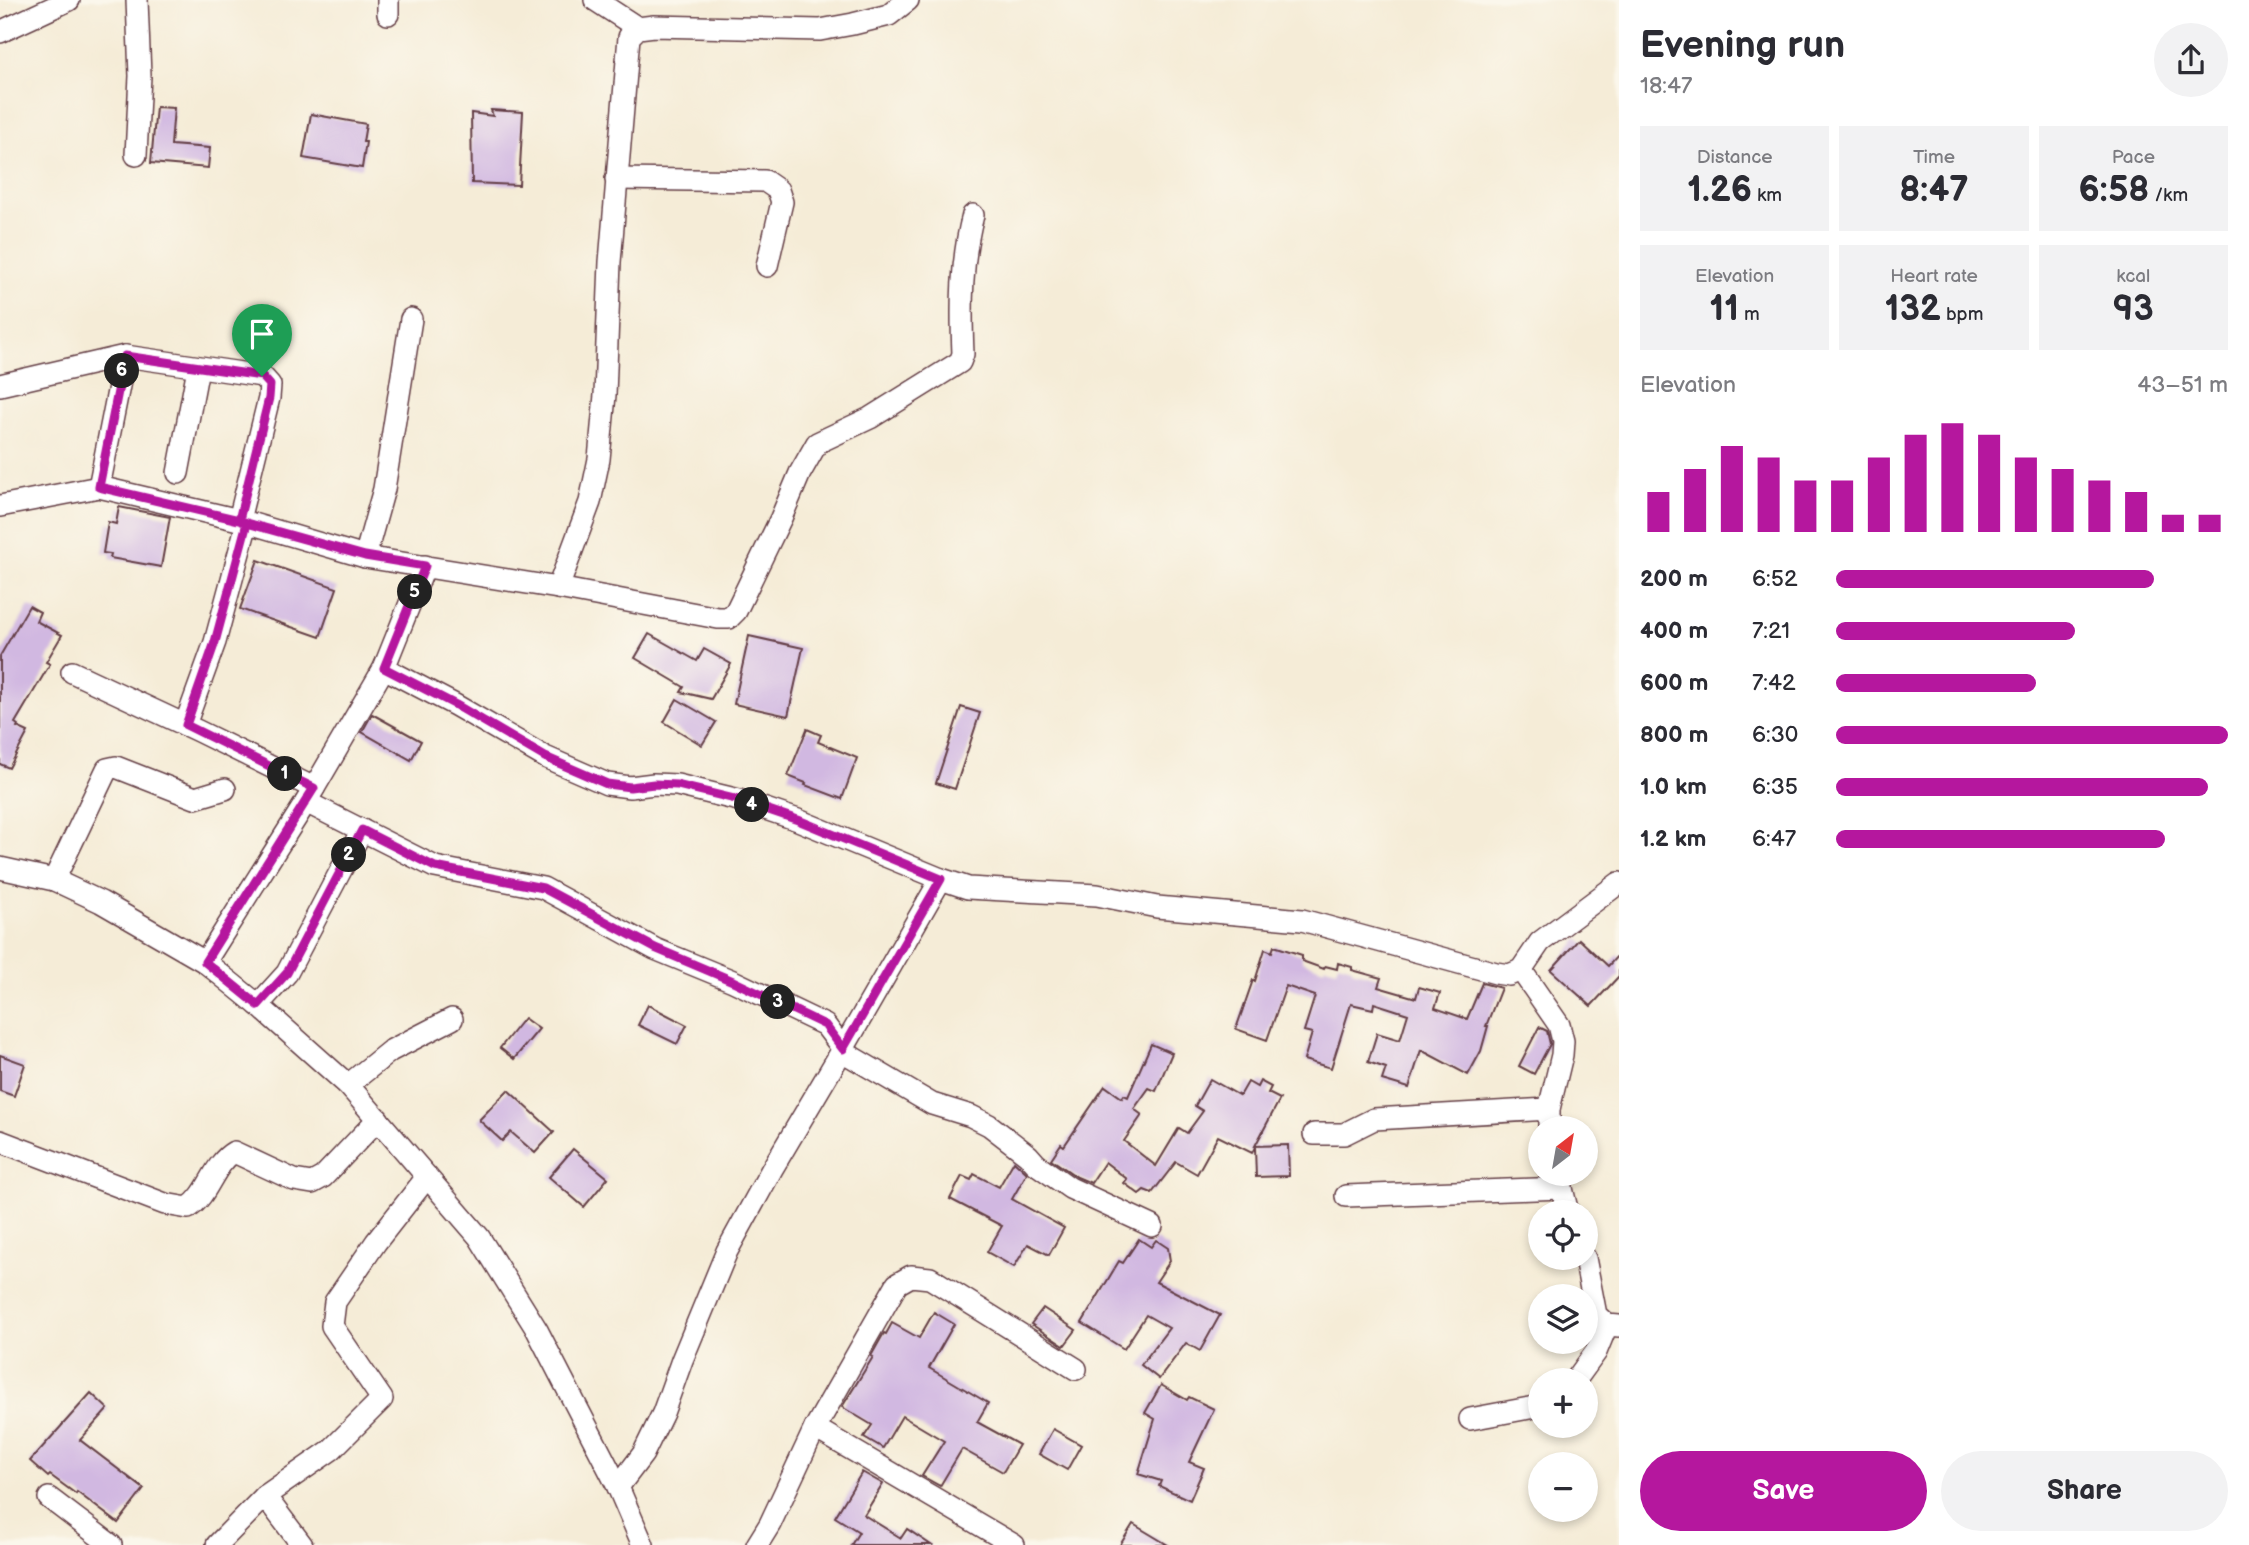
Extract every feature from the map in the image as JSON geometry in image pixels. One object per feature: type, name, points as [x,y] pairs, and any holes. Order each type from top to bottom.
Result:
[{"type":"street","points":[[0,32],[69,0]]},
{"type":"street","points":[[136,0],[140,76],[136,155]]},
{"type":"street","points":[[595,0],[638,28]]},
{"type":"street","points":[[558,588],[590,502],[599,459],[605,395],[610,262],[629,37],[638,28],[654,26],[820,30],[889,15],[908,0]]},
{"type":"street","points":[[617,179],[765,181],[778,190],[782,202],[767,266]]},
{"type":"street","points":[[0,506],[99,487],[243,522],[365,556],[729,618],[736,611],[800,473],[817,443],[870,418],[960,362],[963,355],[961,300],[966,241],[973,215]]},
{"type":"street","points":[[365,556],[384,489],[411,319]]},
{"type":"street","points":[[99,487],[125,356]]},
{"type":"street","points":[[0,385],[125,356],[262,376],[270,385],[243,522],[215,642],[186,725]]},
{"type":"street","points":[[178,473],[198,368]]},
{"type":"street","points":[[205,962],[310,795],[384,668],[425,566]]},
{"type":"street","points":[[384,668],[456,705],[545,757],[607,784],[630,787],[677,785],[739,800],[798,820],[968,888],[1097,895],[1157,906],[1302,920],[1509,975],[1521,970],[1540,942],[1619,883]]},
{"type":"street","points":[[72,672],[186,725],[310,795],[362,830],[435,867],[543,888],[655,948],[733,981],[825,1025],[852,1057],[932,1104],[971,1115],[989,1125],[1048,1174],[1077,1192],[1152,1226]]},
{"type":"street","points":[[54,880],[107,769],[116,767],[195,798],[225,789]]},
{"type":"street","points":[[258,1005],[287,973],[362,830]]},
{"type":"street","points":[[0,869],[54,880],[101,902],[205,962],[348,1085],[479,1237],[537,1330],[618,1487],[643,1545]]},
{"type":"street","points":[[618,1487],[643,1454],[663,1413],[727,1251],[941,879]]},
{"type":"street","points":[[1521,970],[1559,1025],[1563,1041],[1550,1116]]},
{"type":"street","points":[[348,1085],[390,1051],[452,1019]]},
{"type":"street","points":[[0,1141],[153,1199],[188,1208],[198,1202],[226,1156],[234,1152],[294,1180],[312,1182],[323,1177],[378,1119]]},
{"type":"street","points":[[1314,1134],[1345,1134],[1374,1119],[1528,1119]]},
{"type":"street","points":[[217,1545],[265,1496],[331,1450],[382,1399],[332,1326],[335,1302],[376,1242],[427,1177]]},
{"type":"street","points":[[1346,1196],[1528,1183]]},
{"type":"street","points":[[1584,1368],[1613,1325],[1596,1315],[1588,1270]]},
{"type":"street","points":[[757,1545],[770,1524],[815,1428],[897,1284],[911,1276],[930,1278],[1076,1369]]},
{"type":"street","points":[[1470,1419],[1528,1408]]},
{"type":"street","points":[[815,1428],[1014,1545]]},
{"type":"street","points":[[265,1496],[302,1545]]},
{"type":"street","points":[[49,1498],[111,1545]]},
{"type":"building","points":[[156,107],[174,108],[171,145],[210,148],[208,168],[151,163]]},
{"type":"building","points":[[491,110],[523,112],[519,185],[472,183],[471,113],[493,116]]},
{"type":"building","points":[[311,114],[366,124],[362,168],[303,158]]},
{"type":"building","points":[[119,507],[170,517],[161,567],[110,558],[111,554],[103,553],[108,522],[116,524]]},
{"type":"building","points":[[258,560],[337,588],[320,637],[240,609]]},
{"type":"building","points":[[29,606],[40,612],[36,621],[62,635],[46,662],[50,664],[15,723],[17,727],[28,732],[9,768],[0,764],[0,656]]},
{"type":"building","points":[[649,634],[697,661],[704,649],[731,664],[711,699],[681,692],[684,687],[635,658]]},
{"type":"building","points":[[749,636],[803,648],[788,716],[734,704]]},
{"type":"building","points":[[677,699],[716,722],[702,745],[664,722]]},
{"type":"building","points":[[961,707],[980,713],[955,789],[936,783]]},
{"type":"building","points":[[372,714],[421,741],[411,760],[362,732]]},
{"type":"building","points":[[807,729],[821,735],[818,742],[857,758],[842,799],[788,776]]},
{"type":"building","points":[[1579,939],[1608,966],[1619,954],[1619,976],[1591,1006],[1551,970]]},
{"type":"building","points":[[1274,946],[1302,955],[1302,961],[1324,969],[1325,966],[1337,969],[1338,963],[1352,967],[1352,970],[1381,978],[1378,987],[1416,998],[1419,987],[1440,993],[1435,1008],[1467,1019],[1482,983],[1501,988],[1486,1026],[1481,1051],[1468,1075],[1421,1050],[1409,1088],[1382,1080],[1386,1068],[1368,1062],[1377,1033],[1400,1040],[1408,1014],[1374,1003],[1373,1009],[1351,1004],[1331,1068],[1304,1060],[1312,1033],[1304,1031],[1315,996],[1286,986],[1267,1040],[1236,1029],[1265,949],[1272,952]]},
{"type":"building","points":[[648,1005],[687,1025],[677,1044],[638,1025]]},
{"type":"building","points":[[524,1018],[539,1029],[514,1059],[500,1048]]},
{"type":"building","points":[[1539,1027],[1547,1031],[1550,1044],[1534,1074],[1519,1066]]},
{"type":"building","points":[[1151,1044],[1172,1053],[1156,1091],[1149,1088],[1134,1109],[1142,1115],[1124,1141],[1156,1166],[1179,1128],[1187,1133],[1203,1111],[1195,1106],[1210,1079],[1240,1096],[1248,1082],[1257,1087],[1260,1081],[1271,1087],[1268,1093],[1280,1099],[1255,1146],[1288,1145],[1289,1176],[1256,1177],[1255,1147],[1252,1153],[1218,1136],[1197,1174],[1176,1162],[1152,1193],[1144,1190],[1139,1194],[1124,1183],[1127,1179],[1105,1162],[1091,1183],[1051,1159],[1061,1144],[1064,1146],[1105,1086],[1122,1098],[1124,1095],[1128,1097]]},
{"type":"building","points":[[0,1055],[25,1064],[14,1096],[0,1091]]},
{"type":"building","points":[[508,1090],[554,1132],[535,1153],[511,1132],[502,1141],[479,1120]]},
{"type":"building","points":[[573,1149],[608,1178],[584,1207],[549,1177]]},
{"type":"building","points":[[1014,1161],[1027,1173],[1012,1199],[1064,1228],[1049,1255],[1028,1244],[1014,1267],[987,1252],[1002,1226],[950,1199],[962,1176],[971,1180],[974,1174],[999,1187]]},
{"type":"building","points":[[1139,1239],[1151,1247],[1156,1240],[1168,1248],[1170,1261],[1156,1282],[1220,1315],[1200,1351],[1186,1343],[1159,1379],[1141,1365],[1169,1328],[1146,1315],[1124,1349],[1082,1323],[1119,1261],[1123,1263]]},
{"type":"building","points":[[1043,1308],[1076,1330],[1064,1346],[1031,1324]]},
{"type":"building","points":[[934,1312],[954,1324],[929,1368],[988,1403],[977,1422],[1019,1445],[1003,1472],[962,1449],[940,1486],[922,1476],[944,1441],[902,1416],[883,1448],[864,1437],[872,1425],[842,1407],[892,1323],[919,1338]]},
{"type":"building","points":[[1161,1385],[1187,1400],[1189,1397],[1214,1409],[1189,1462],[1204,1468],[1190,1500],[1159,1486],[1161,1481],[1138,1474],[1155,1419],[1145,1413]]},
{"type":"building","points":[[91,1393],[108,1409],[80,1440],[144,1489],[118,1523],[77,1492],[76,1494],[50,1475],[48,1477],[30,1461]]},
{"type":"building","points":[[1053,1429],[1081,1445],[1067,1470],[1039,1454]]},
{"type":"building","points":[[862,1472],[883,1484],[864,1515],[901,1538],[907,1529],[931,1545],[851,1545],[859,1532],[835,1517]]},
{"type":"building","points":[[1133,1524],[1168,1545],[1120,1545]]},
{"type":"route","points":[[262,376],[125,356],[99,487],[239,520],[365,556],[425,566],[384,668],[456,705],[545,757],[607,784],[630,787],[677,785],[739,800],[798,820],[941,879],[843,1049],[833,1033],[813,1018],[655,948],[543,888],[435,867],[362,830],[287,973],[258,1005],[205,962],[314,788],[186,725],[215,642],[247,523],[239,520],[269,398],[270,385],[262,376]]}]
